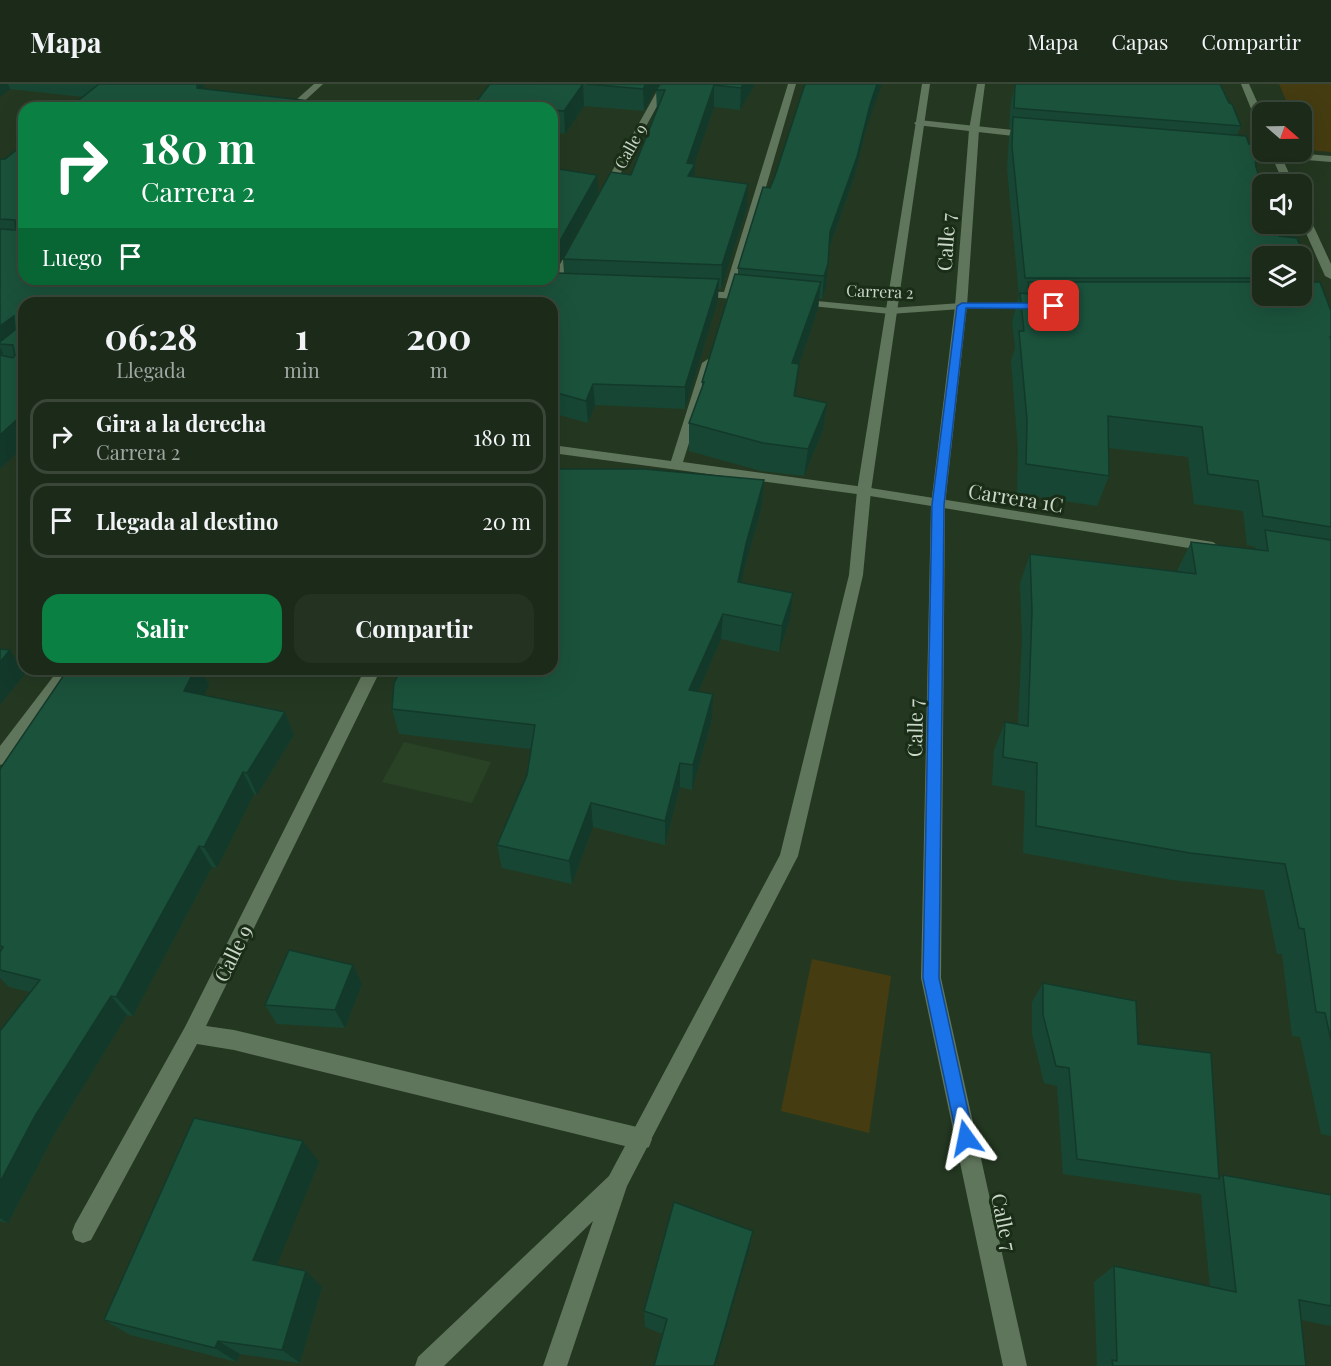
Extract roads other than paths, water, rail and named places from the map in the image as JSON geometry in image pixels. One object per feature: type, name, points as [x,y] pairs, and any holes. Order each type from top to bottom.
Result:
[{"type":"street","points":[[299,102],[319,84]]},
{"type":"street","name":"Calle 9","points":[[603,196],[665,84]]},
{"type":"street","points":[[728,301],[792,84]]},
{"type":"street","name":"Calle 7","points":[[618,1182],[789,856],[856,575],[864,492],[890,311],[927,84]]},
{"type":"street","name":"Calle 7","points":[[981,84],[974,130],[962,306],[938,505],[931,978],[1015,1366]]},
{"type":"street","points":[[1245,84],[1253,102]]},
{"type":"street","points":[[919,123],[1044,136]]},
{"type":"street","points":[[1218,150],[1252,152]]},
{"type":"street","points":[[1312,157],[1331,159]]},
{"type":"street","points":[[1312,234],[1331,276]]},
{"type":"street","points":[[558,277],[580,237]]},
{"type":"street","points":[[682,293],[728,301],[764,298]]},
{"type":"street","name":"Carrera 2","points":[[787,301],[890,311],[962,306],[1057,306]]},
{"type":"street","points":[[676,465],[712,352]]},
{"type":"street","name":"Carrera 1C","points":[[558,450],[864,492],[1227,549]]},
{"type":"street","points":[[0,758],[63,675]]},
{"type":"street","name":"Calle 9","points":[[83,1232],[192,1034],[370,675]]},
{"type":"street","points":[[192,1034],[246,1043],[641,1139]]},
{"type":"street","points":[[427,1366],[618,1182]]},
{"type":"street","points":[[555,1366],[618,1182]]}]
